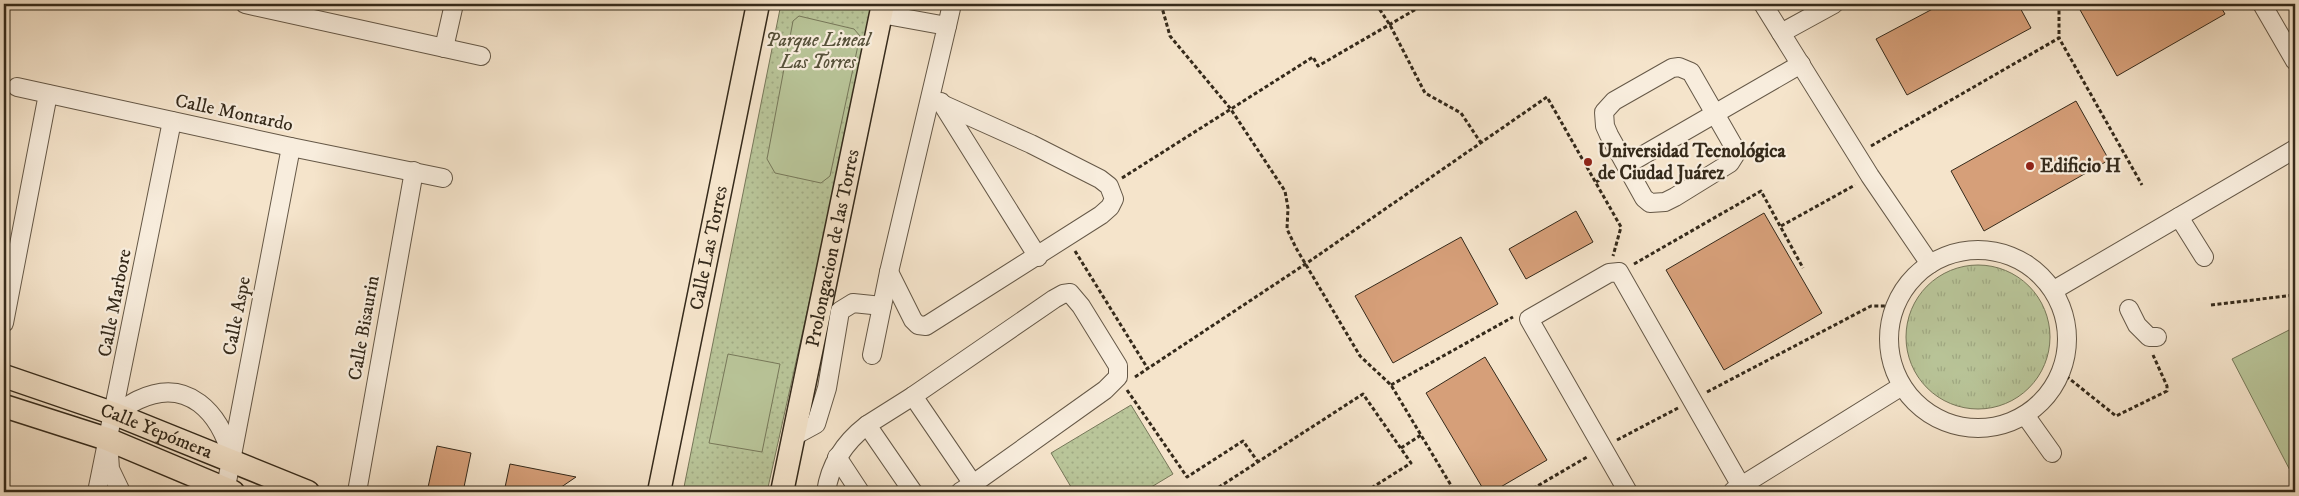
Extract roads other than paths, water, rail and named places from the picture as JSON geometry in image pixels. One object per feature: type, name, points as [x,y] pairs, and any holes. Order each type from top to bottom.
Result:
[{"type":"main road","name":"Calle Las Torres","points":[[659,492],[758,4]]},
{"type":"main road","name":"Prolongacion de las Torres","points":[[782,492],[882,9]]},
{"type":"main road","name":"Calle Yepómera","points":[[4,376],[115,414],[308,492]]},
{"type":"main road","name":"Calle Yepómera","points":[[4,406],[108,439],[226,491]]},
{"type":"street","points":[[245,4],[319,12],[444,48],[481,56]]},
{"type":"street","points":[[444,48],[454,4]]},
{"type":"street","points":[[872,355],[889,272],[952,4]]},
{"type":"street","points":[[1763,4],[1870,176],[1930,264]]},
{"type":"street","points":[[1781,33],[1834,4]]},
{"type":"street","points":[[2262,4],[2295,60]]},
{"type":"street","points":[[882,9],[947,26]]},
{"type":"street","points":[[1626,165],[1800,64]]},
{"type":"street","points":[[1679,66],[1691,72],[1736,147],[1736,156],[1730,163],[1665,202],[1650,203],[1644,198],[1626,165],[1609,135],[1603,117],[1604,112],[1614,101],[1672,68],[1679,66]]},
{"type":"street","name":"Calle Montardo","points":[[17,87],[442,178]]},
{"type":"street","points":[[932,88],[1038,257]]},
{"type":"street","points":[[4,323],[48,94]]},
{"type":"street","points":[[889,272],[913,320],[918,325],[926,326],[1066,238],[1110,207],[1114,198],[1109,186],[1031,144],[942,104]]},
{"type":"street","name":"Calle Marbore","points":[[97,492],[115,414],[172,121]]},
{"type":"street","name":"Calle Aspe","points":[[226,491],[291,147]]},
{"type":"street","points":[[2054,290],[2295,149]]},
{"type":"street","name":"Calle Bisaurin","points":[[357,492],[414,171]]},
{"type":"street","points":[[2180,217],[2204,257]]},
{"type":"street","points":[[1974,250],[1998,251],[2026,264],[2039,273],[2054,290],[2065,316],[2068,344],[2061,372],[2046,396],[2025,415],[1999,425],[1971,428],[1962,426],[1944,421],[1920,407],[1902,386],[1891,361],[1889,333],[1895,306],[1909,283],[1930,264],[1951,254],[1974,250]]},
{"type":"street","points":[[1628,492],[1529,319],[1614,273],[1736,489],[1902,386]]},
{"type":"street","points":[[826,492],[837,457],[852,436],[1063,294],[1070,294],[1081,306],[1118,366],[1121,381],[1105,390],[970,489],[912,396]]},
{"type":"street","points":[[794,436],[816,424],[827,388],[840,311],[853,303],[882,306]]},
{"type":"street","points":[[2129,308],[2137,325],[2153,337]]},
{"type":"street","points":[[115,414],[139,400],[159,393],[179,394],[195,400],[208,409],[218,422],[227,439],[232,461]]},
{"type":"street","points":[[2025,415],[2052,453]]},
{"type":"street","points":[[867,425],[913,492]]},
{"type":"street","points":[[108,439],[110,469],[121,492]]},
{"type":"street","points":[[837,457],[860,492]]},
{"type":"place","name":"Universidad Tecnológica de Ciudad Juárez","points":[[1588,162]]},
{"type":"place","name":"Edificio H","points":[[2030,166]]},
{"type":"park label","name":"Parque Lineal Las Torres","points":[[818,51]]}]
